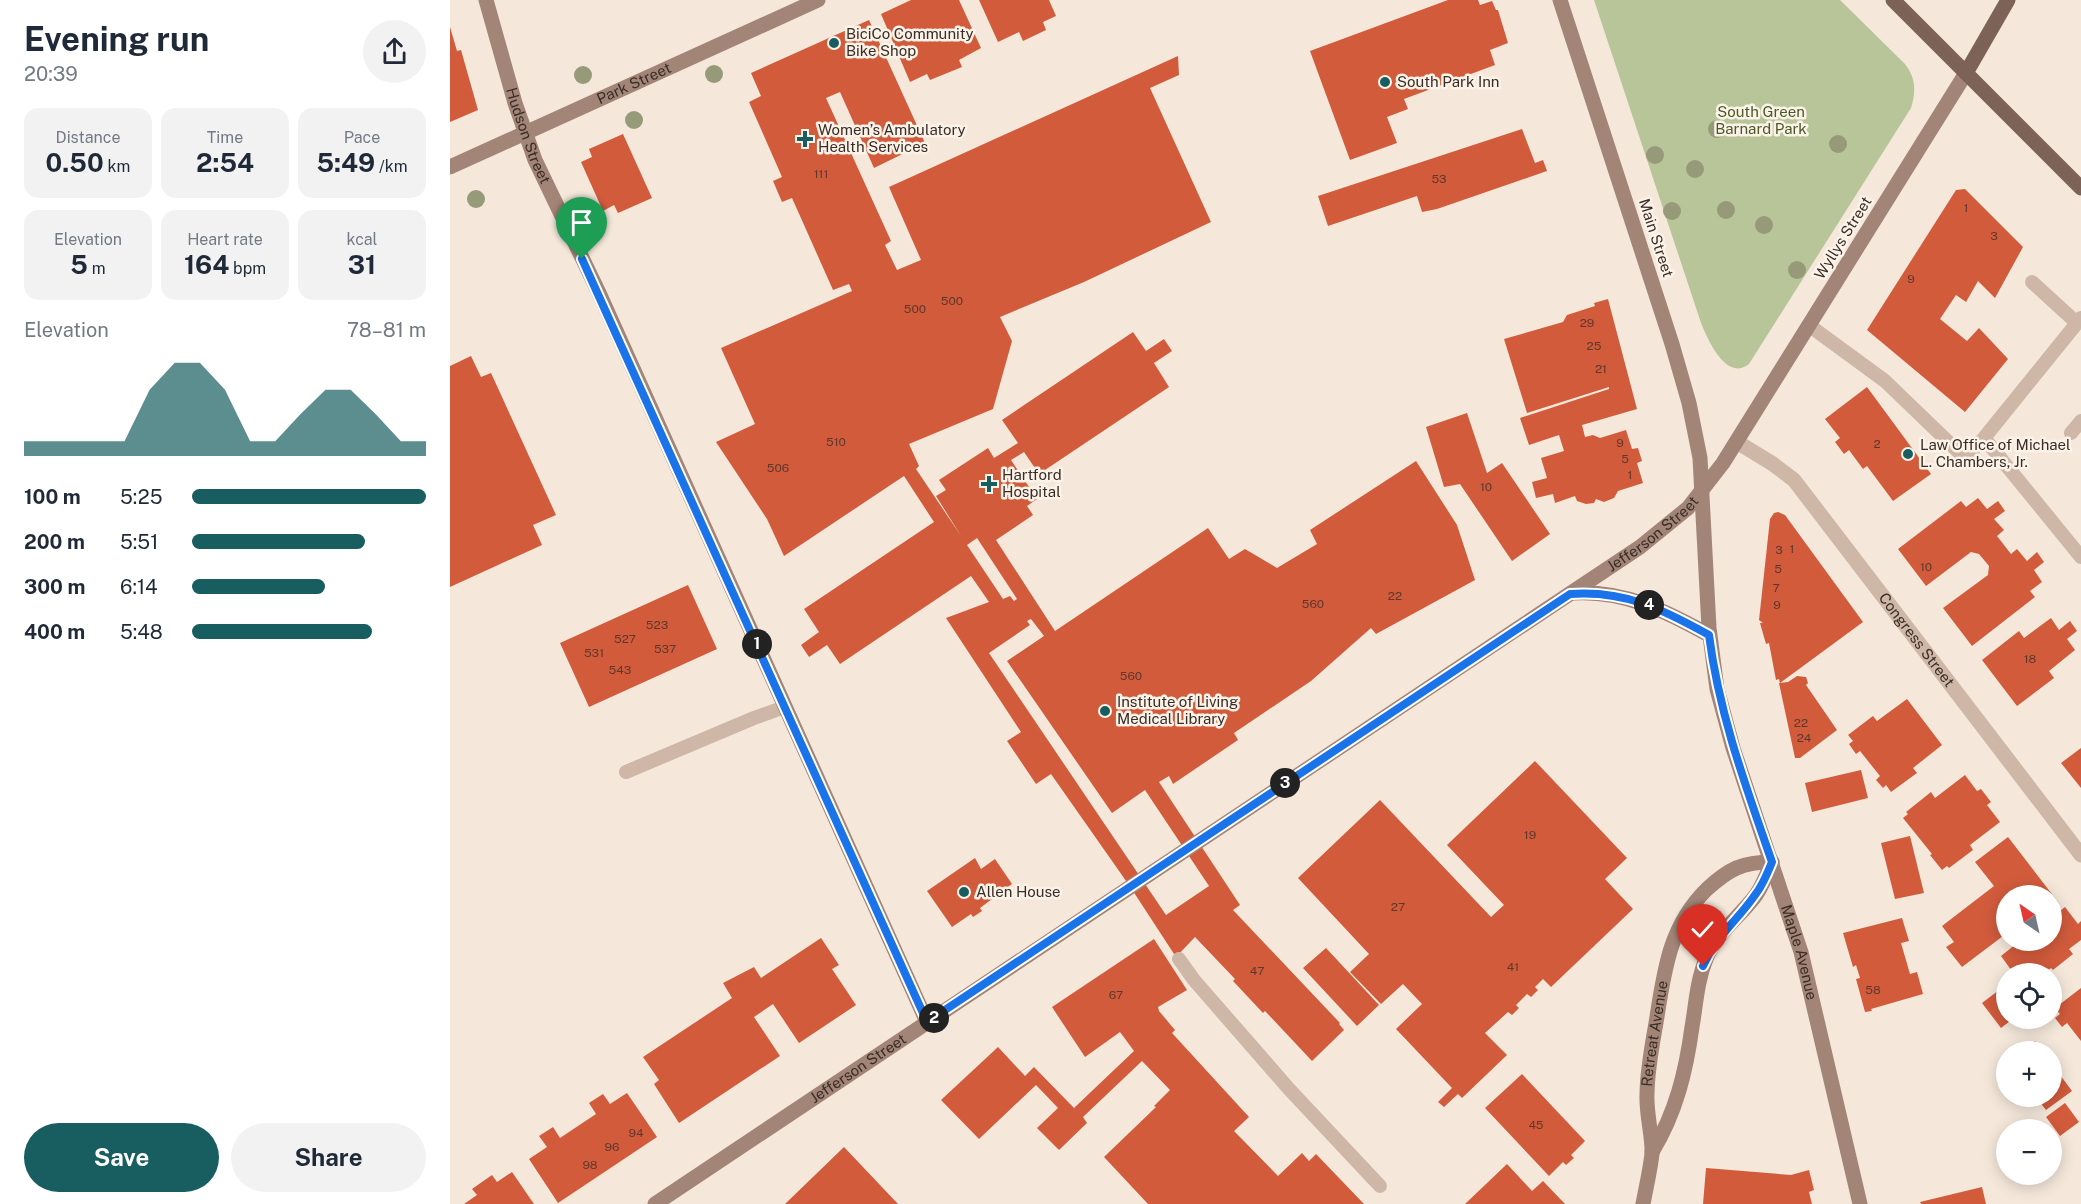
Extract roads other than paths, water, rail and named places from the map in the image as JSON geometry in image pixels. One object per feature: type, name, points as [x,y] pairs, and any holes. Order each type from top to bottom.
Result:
[{"type":"main road","name":"Hudson Street","points":[[486,0],[515,102],[535,160],[600,295],[927,1022]]},
{"type":"main road","name":"Park Street","points":[[450,167],[818,0]]},
{"type":"main road","name":"Main Street","points":[[1560,0],[1672,344],[1695,430],[1702,490]]},
{"type":"main road","points":[[1893,0],[2081,188]]},
{"type":"main road","name":"Wyllys Street","points":[[1702,490],[1737,442],[1810,326],[1966,73],[2008,0]]},
{"type":"main road","name":"Jefferson Street","points":[[655,1204],[1640,547],[1681,514],[1702,490]]},
{"type":"main road","name":"Maple Avenue","points":[[1702,490],[1709,635],[1717,689],[1726,724],[1801,952],[1860,1204]]},
{"type":"main road","name":"Jefferson Street","points":[[1570,594],[1594,592],[1642,602],[1665,611],[1709,635]]},
{"type":"main road","name":"Retreat Avenue","points":[[1643,1204],[1652,1152],[1647,1110],[1648,1073],[1663,981],[1676,933],[1693,903],[1717,880],[1740,865],[1772,862],[1758,891],[1719,936],[1707,957],[1700,979],[1687,1061],[1677,1098],[1665,1129],[1652,1152]]},
{"type":"street","name":"Congress Street","points":[[1737,442],[1794,480],[2081,855]]},
{"type":"lane","points":[[1810,326],[1885,381],[1965,458],[1984,438],[2079,321],[2032,282]]},
{"type":"lane","points":[[2071,433],[2081,421]]},
{"type":"lane","points":[[1984,438],[2081,557]]},
{"type":"lane","points":[[627,772],[785,706]]},
{"type":"lane","points":[[1179,959],[1194,980],[1289,1089],[1380,1186]]},
{"type":"place","name":"BiciCo Community Bike Shop","points":[[834,43]]},
{"type":"place","name":"South Park Inn","points":[[1385,82]]},
{"type":"place","name":"Women’s Ambulatory Health Services","points":[[805,139]]},
{"type":"place","name":"Law Office of Michael L. Chambers, Jr.","points":[[1908,454]]},
{"type":"place","name":"Hartford Hospital","points":[[989,484]]},
{"type":"place","name":"Institute of Living Medical Library","points":[[1105,711]]},
{"type":"place","name":"Allen House","points":[[964,892]]},
{"type":"park label","name":"South Green Barnard Park","points":[[1761,120]]}]
